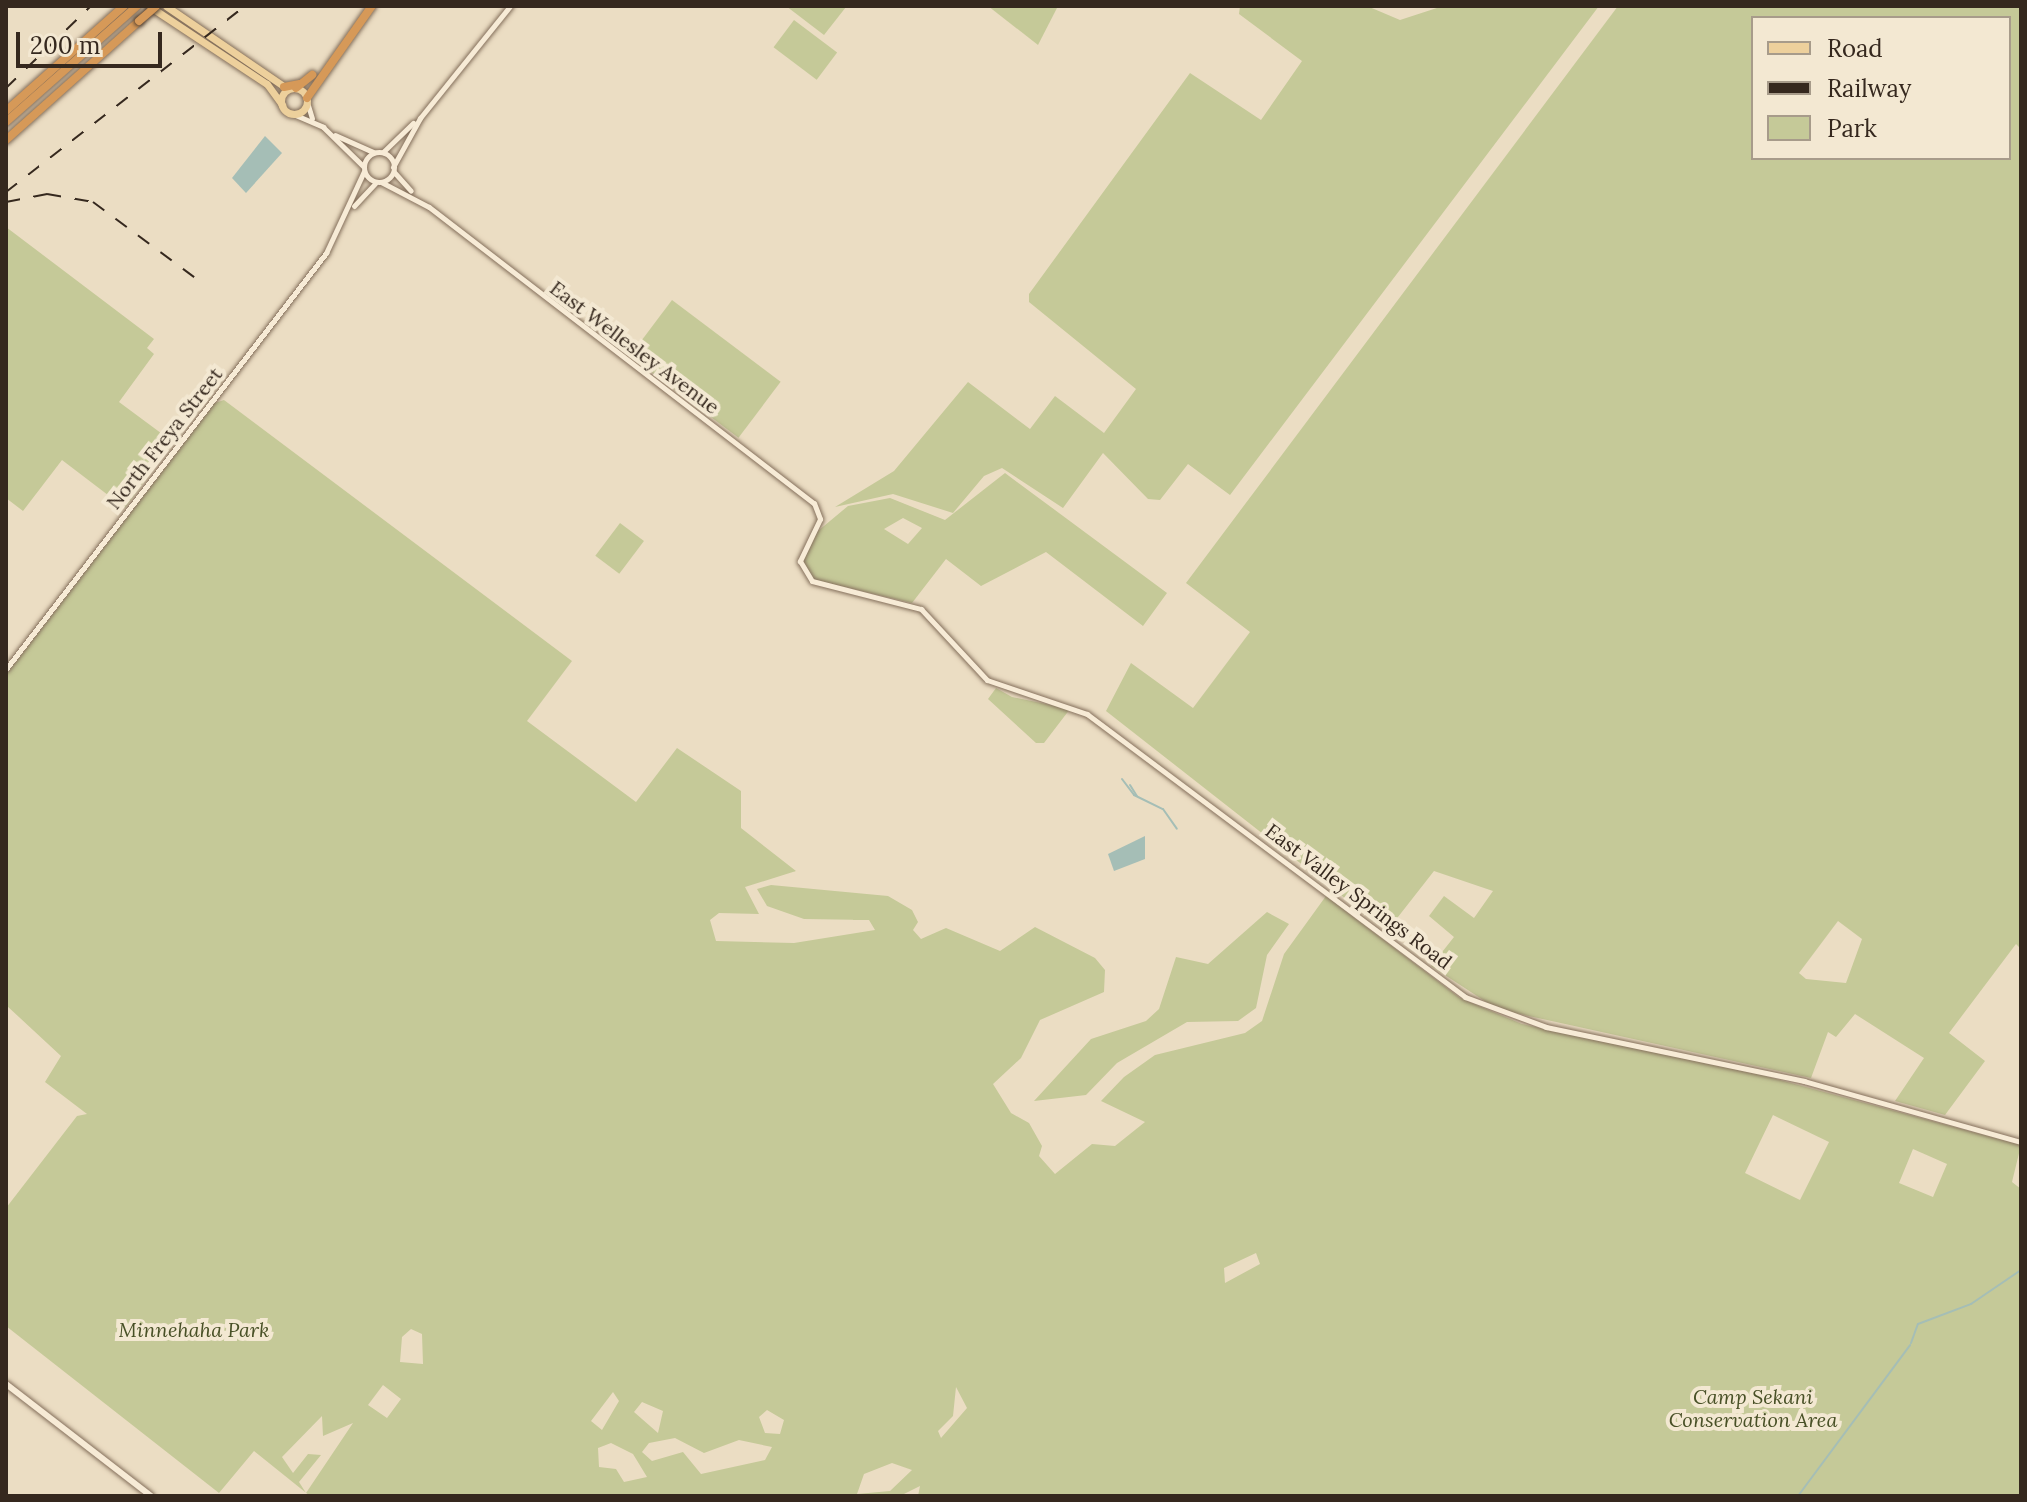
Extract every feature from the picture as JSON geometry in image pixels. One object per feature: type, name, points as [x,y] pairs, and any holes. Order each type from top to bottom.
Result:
[{"type":"highway","points":[[6,111],[109,20],[125,8],[137,6]]},
{"type":"highway","points":[[6,140],[156,6]]},
{"type":"highway","points":[[291,88],[316,70],[370,6]]},
{"type":"highway","points":[[307,100],[370,6]]},
{"type":"highway","points":[[6,122],[125,8]]},
{"type":"main road","points":[[149,6],[267,84],[282,105],[293,114],[307,100],[166,6]]},
{"type":"main road","points":[[282,105],[291,88]]},
{"type":"main road","points":[[6,1384],[151,1496]]},
{"type":"street","points":[[393,169],[420,118],[510,6]]},
{"type":"street","points":[[307,100],[315,122]]},
{"type":"street","points":[[293,114],[378,153],[420,118]]},
{"type":"street","points":[[331,133],[364,169]]},
{"type":"street","name":"East Wellesley Avenue","points":[[378,153],[429,207],[820,513]]},
{"type":"street","name":"North Freya Street","points":[[342,223],[364,169],[378,153]]},
{"type":"street","name":"East Wellesley Avenue","points":[[364,169],[379,182],[429,207]]},
{"type":"street","name":"North Freya Street","points":[[6,669],[342,223],[393,169]]},
{"type":"street","name":"East Valley Springs Road","points":[[820,513],[801,556],[812,581],[921,609],[987,680],[1087,714],[1465,997],[1546,1027],[1804,1081],[2021,1142]]},
{"type":"green space","points":[[786,6],[845,6],[846,7],[824,35]]},
{"type":"green space","points":[[988,6],[1058,6],[1038,45]]},
{"type":"green space","points":[[1240,6],[1367,6],[1400,20],[1443,6],[1599,6],[1230,495],[1188,464],[1160,500],[1148,499],[1103,453],[1063,508],[1002,468],[984,476],[953,513],[893,494],[835,507],[894,471],[968,382],[1030,429],[1055,396],[1104,433],[1136,389],[1029,302],[1029,294],[1190,73],[1261,120],[1302,61],[1239,14]]},
{"type":"green space","points":[[1618,6],[2021,6],[2021,949],[2016,944],[1949,1033],[1985,1061],[1945,1115],[1895,1101],[1924,1058],[1855,1014],[1836,1037],[1828,1032],[1811,1078],[1497,1009],[1431,966],[1454,937],[1429,916],[1444,896],[1474,918],[1493,891],[1434,871],[1387,931],[1106,711],[1131,663],[1193,708],[1250,632],[1186,583]],"holes":[[[1838,921],[1862,939],[1846,983],[1806,979],[1799,973]]]},
{"type":"green space","points":[[794,20],[837,52],[817,80],[774,47]]},
{"type":"green space","points":[[6,227],[154,339],[147,348],[154,354],[119,402],[173,442],[125,508],[62,460],[23,511],[6,498]]},
{"type":"green space","points":[[672,300],[781,382],[738,438],[630,356]]},
{"type":"green space","points":[[224,400],[572,661],[527,721],[636,802],[677,748],[741,791],[741,828],[796,871],[745,887],[759,914],[719,913],[710,920],[716,941],[794,943],[875,930],[869,920],[804,919],[767,906],[757,889],[771,885],[888,896],[912,910],[918,922],[913,930],[921,939],[946,928],[1000,951],[1035,927],[1095,958],[1105,970],[1104,992],[1040,1020],[1021,1058],[993,1084],[1011,1113],[1029,1123],[1042,1146],[1039,1156],[1055,1174],[1092,1144],[1115,1146],[1145,1122],[1101,1101],[1124,1077],[1155,1055],[1245,1033],[1262,1021],[1284,954],[1326,896],[1460,998],[1522,1024],[1761,1075],[2021,1145],[2012,1182],[2021,1189],[2021,1496],[918,1496],[920,1486],[900,1496],[310,1496],[306,1493],[254,1451],[219,1493],[6,1326],[6,1208],[77,1116],[87,1114],[45,1082],[61,1056],[6,1005],[6,675],[215,403]],"holes":[[[1773,1115],[1829,1142],[1800,1200],[1745,1173]],[[1913,1149],[1947,1164],[1933,1197],[1899,1183]],[[1256,1253],[1260,1264],[1225,1283],[1224,1268]],[[411,1329],[422,1334],[423,1364],[400,1362],[402,1337]],[[383,1385],[401,1399],[387,1418],[368,1405]],[[956,1387],[967,1408],[941,1438],[938,1431],[953,1416]],[[613,1392],[619,1401],[602,1430],[591,1421]],[[642,1402],[663,1411],[658,1433],[634,1412]],[[767,1410],[784,1420],[780,1434],[765,1433],[759,1417]],[[322,1416],[323,1436],[353,1423],[306,1493],[299,1482],[321,1455],[308,1454],[293,1473],[282,1457]],[[675,1438],[704,1453],[739,1440],[772,1447],[765,1460],[701,1474],[683,1452],[652,1461],[642,1452],[649,1443]],[[611,1443],[633,1454],[647,1477],[624,1482],[616,1469],[599,1467],[598,1448]],[[892,1463],[912,1470],[890,1491],[857,1494],[864,1474]]]},
{"type":"green space","points":[[1005,473],[1167,593],[1143,626],[1046,552],[981,586],[946,559],[912,603],[811,579],[802,564],[812,536],[848,506],[890,498],[945,520]],"holes":[[[903,518],[922,528],[908,544],[884,529]]]},
{"type":"green space","points":[[620,523],[644,541],[619,574],[595,556]]},
{"type":"green space","points":[[996,688],[1012,697],[1070,709],[1044,743],[1036,743],[988,699]]},
{"type":"green space","points":[[1267,912],[1289,924],[1267,955],[1256,1008],[1238,1021],[1187,1022],[1117,1063],[1086,1095],[1034,1101],[1091,1039],[1146,1021],[1159,1009],[1176,957],[1208,964]]},
{"type":"water","points":[[265,136],[282,153],[246,193],[232,178]]},
{"type":"water","points":[[1145,836],[1145,859],[1114,871],[1108,854]]},
{"type":"waterway","points":[[1122,779],[1134,795],[1163,809],[1177,829]]},
{"type":"waterway","points":[[1130,785],[1137,796]]},
{"type":"waterway","points":[[1911,1343],[1918,1324],[1971,1304],[2021,1270]]},
{"type":"waterway","points":[[1798,1496],[1910,1345]]},
{"type":"railway","points":[[6,88],[91,6]]},
{"type":"railway","points":[[6,192],[245,6]]},
{"type":"railway","points":[[6,202],[47,194],[93,202],[198,280]]},
{"type":"park label","name":"Minnehaha Park","points":[[194,1329]]},
{"type":"park label","name":"Camp Sekani Conservation Area","points":[[1753,1408]]}]
